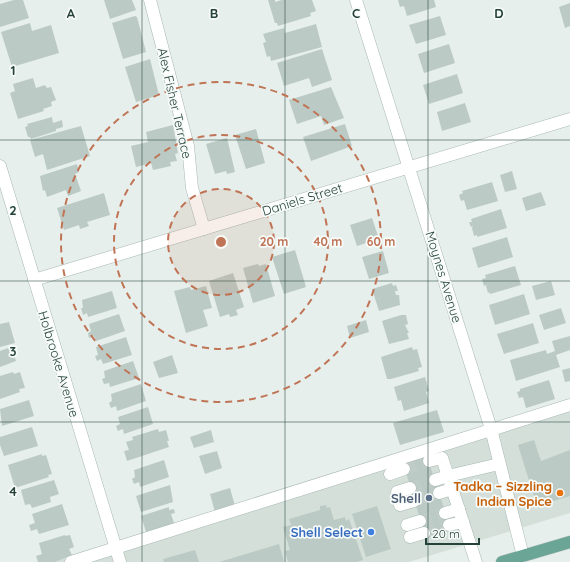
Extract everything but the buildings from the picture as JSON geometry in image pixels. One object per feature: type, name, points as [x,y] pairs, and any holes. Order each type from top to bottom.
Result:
[{"type":"main road","points":[[502,562],[570,542]]},
{"type":"street","name":"Alex Fisher Terrace","points":[[150,0],[188,146],[192,188],[204,229]]},
{"type":"street","name":"Moynes Avenue","points":[[356,0],[410,167],[490,429],[523,556]]},
{"type":"street","name":"Daniels Street","points":[[34,280],[570,119]]},
{"type":"street","name":"Holbrooke Avenue","points":[[0,166],[120,562]]},
{"type":"street","points":[[71,562],[570,405]]},
{"type":"street","points":[[429,462],[442,458],[476,562]]},
{"type":"street","points":[[435,480],[499,464]]},
{"type":"street","points":[[390,474],[404,469]]},
{"type":"street","points":[[396,492],[410,488]]},
{"type":"street","points":[[439,493],[452,489]]},
{"type":"street","points":[[400,505],[414,501]]},
{"type":"street","points":[[445,513],[459,508]]},
{"type":"street","points":[[407,524],[420,521]]},
{"type":"street","points":[[449,525],[463,522]]},
{"type":"street","points":[[410,537],[424,533]]},
{"type":"shaded area","points":[[570,400],[570,513],[409,562],[49,562]]},
{"type":"tunnel","points":[[404,469],[429,461]]},
{"type":"tunnel","points":[[410,488],[435,480]]},
{"type":"tunnel","points":[[414,501],[439,493]]},
{"type":"tunnel","points":[[420,521],[445,513]]},
{"type":"tunnel","points":[[424,533],[449,525]]},
{"type":"place","name":"Tadka – Sizzling Indian Spice","points":[[560,493]]},
{"type":"place","name":"Shell","points":[[429,498]]},
{"type":"place","name":"Shell Select","points":[[371,532]]}]
